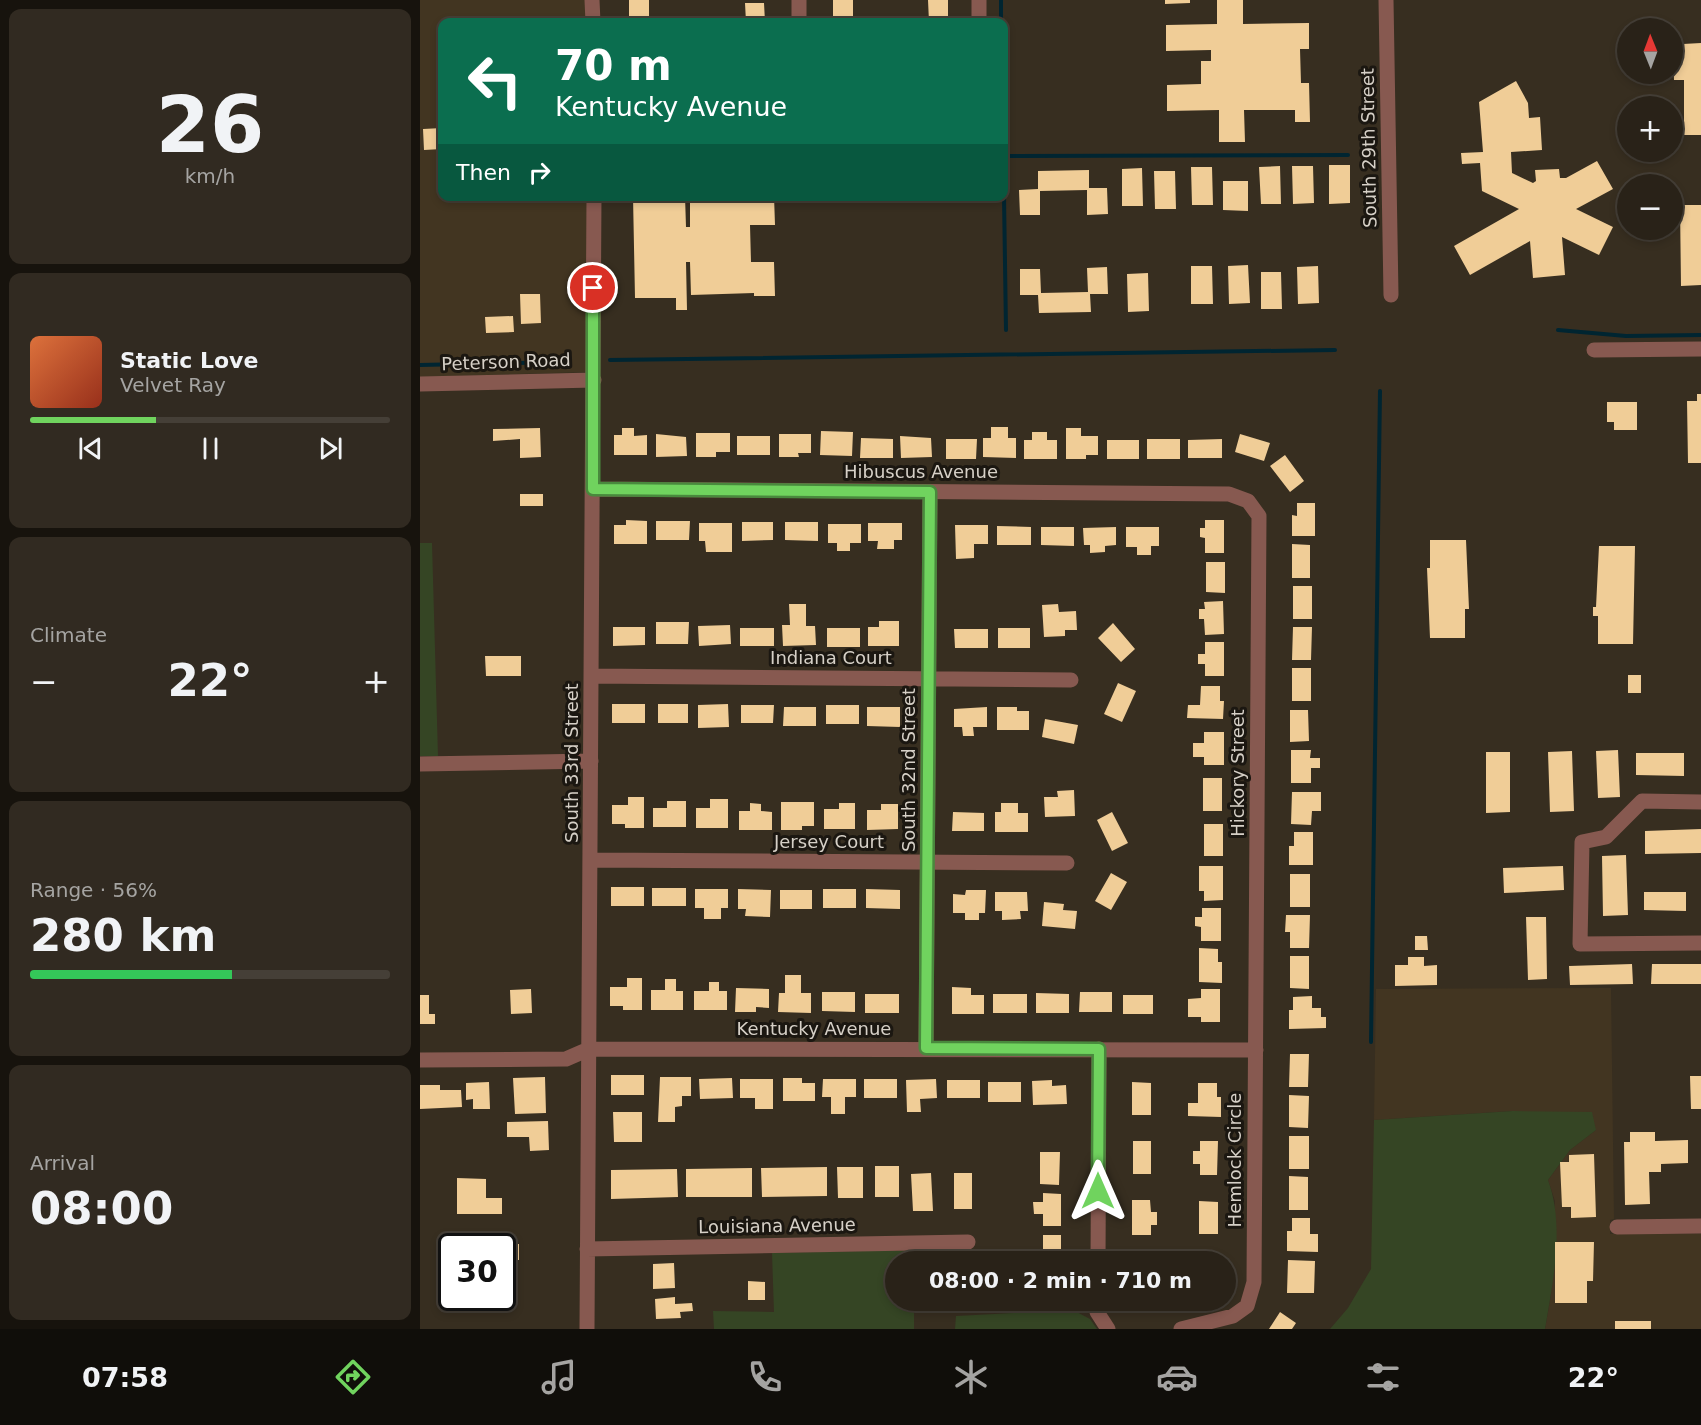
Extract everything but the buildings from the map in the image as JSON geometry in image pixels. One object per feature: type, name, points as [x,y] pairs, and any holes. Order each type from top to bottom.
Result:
[{"type":"street","points":[[592,0],[593,18]]},
{"type":"street","points":[[799,0],[799,18]]},
{"type":"street","points":[[979,0],[979,18]]},
{"type":"street","name":"South 29th Street","points":[[1386,0],[1391,295]]},
{"type":"street","name":"South 33rd Street","points":[[586,1329],[590,1049],[594,201]]},
{"type":"street","points":[[1594,350],[1701,349]]},
{"type":"street","name":"Peterson Road","points":[[420,384],[594,380]]},
{"type":"street","name":"Hibuscus Avenue","points":[[593,489],[1229,494],[1248,501]]},
{"type":"street","name":"South 32nd Street","points":[[926,1048],[930,492]]},
{"type":"street","name":"Hickory Street","points":[[1248,501],[1259,516],[1256,1050]]},
{"type":"street","name":"Indiana Court","points":[[592,676],[1071,680]]},
{"type":"street","points":[[420,764],[591,761]]},
{"type":"street","points":[[1701,802],[1642,801],[1606,837],[1582,842],[1578,920],[1580,944],[1701,943]]},
{"type":"street","name":"Jersey Court","points":[[591,860],[1067,863]]},
{"type":"street","name":"Kentucky Avenue","points":[[420,1060],[566,1059],[590,1049],[1256,1050]]},
{"type":"street","points":[[1098,1251],[1099,1049]]},
{"type":"street","name":"Hemlock Circle","points":[[1181,1329],[1233,1316],[1247,1306],[1254,1282],[1256,1050]]},
{"type":"street","points":[[1617,1227],[1701,1226]]},
{"type":"street","name":"Louisiana Avenue","points":[[587,1249],[968,1242]]},
{"type":"street","points":[[1097,1311],[1108,1329]]},
{"type":"shaded area","points":[[420,0],[586,0],[586,18],[438,18],[438,201],[587,201],[587,372],[420,377]]},
{"type":"shaded area","points":[[1611,988],[1614,1219],[1610,1220],[1610,1234],[1701,1234],[1701,1329],[1545,1329],[1551,1294],[1555,1201],[1548,1180],[1570,1150],[1596,1130],[1512,1111],[1374,1120],[1376,989]]},
{"type":"green space","points":[[420,543],[432,543],[438,756],[420,756]]},
{"type":"green space","points":[[1513,1111],[1592,1112],[1596,1130],[1570,1150],[1548,1180],[1556,1216],[1557,1235],[1554,1273],[1545,1329],[1330,1329],[1348,1308],[1371,1269],[1374,1120]]},
{"type":"green space","points":[[914,1250],[885,1251],[885,1311],[914,1311],[914,1329],[714,1329],[713,1311],[774,1312],[772,1253]]},
{"type":"green space","points":[[1075,1311],[1090,1319],[1097,1329],[955,1329],[956,1316]]},
{"type":"waterway","points":[[1001,0],[1001,18]]},
{"type":"waterway","points":[[1008,156],[1348,155]]},
{"type":"waterway","points":[[1004,201],[1006,330]]},
{"type":"waterway","points":[[1558,330],[1626,336],[1701,335]]},
{"type":"waterway","points":[[610,360],[1335,350]]},
{"type":"waterway","points":[[420,365],[561,362]]},
{"type":"waterway","points":[[1371,1042],[1380,391]]},
{"type":"route","points":[[593,288],[593,489],[930,492],[926,1048],[1099,1049],[1098,1191]]}]
